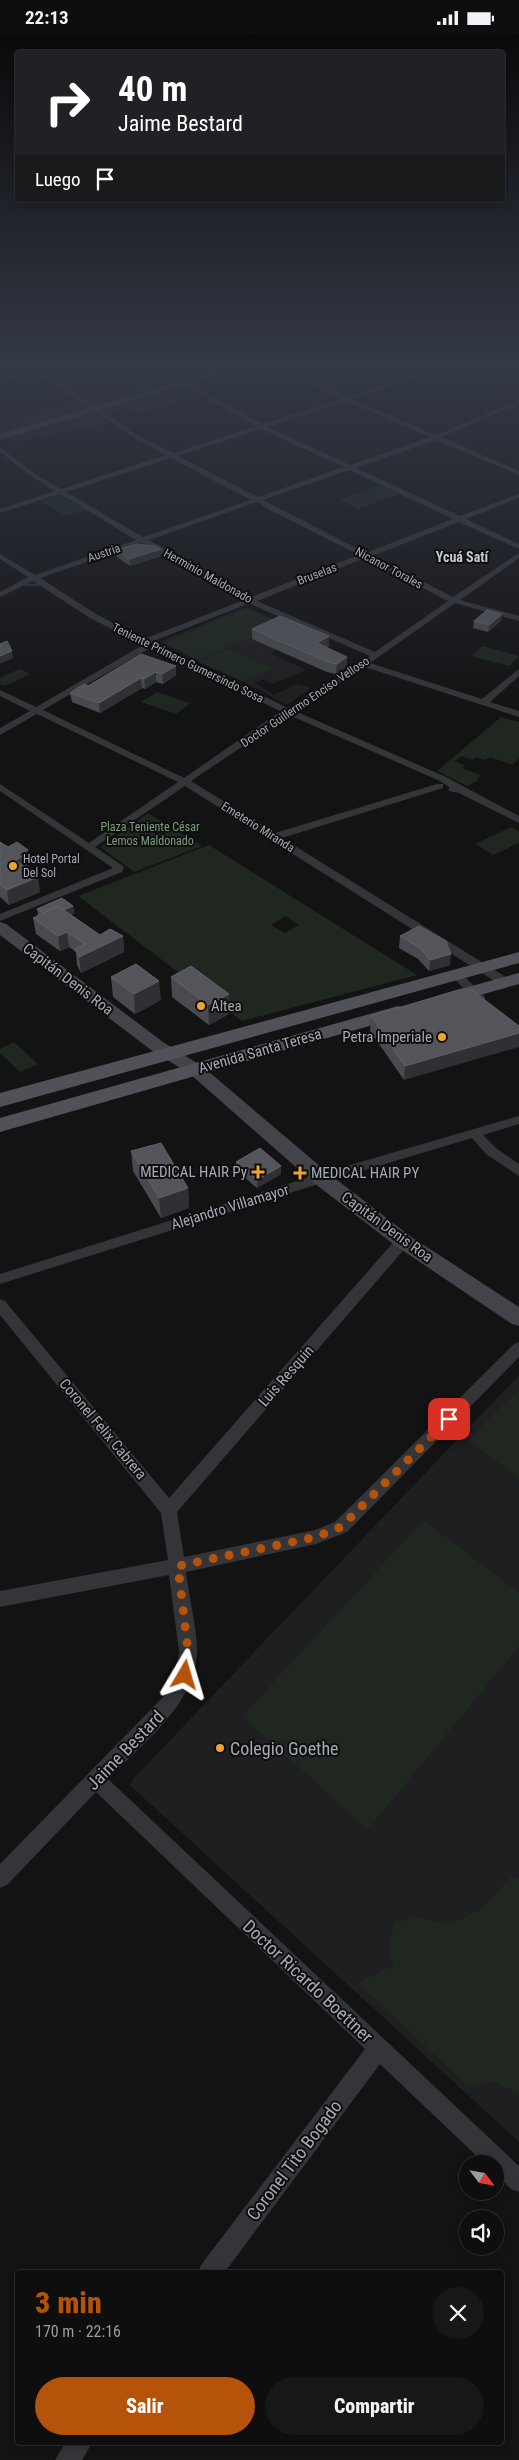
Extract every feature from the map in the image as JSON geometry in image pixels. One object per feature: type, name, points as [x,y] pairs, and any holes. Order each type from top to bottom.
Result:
[{"type":"main road","name":"Capitán Denis Roa","points":[[0,927],[168,1054],[196,1070],[321,1178],[403,1241],[519,1318]]},
{"type":"main road","name":"Avenida Santa Teresa","points":[[0,1100],[458,976],[519,957]]},
{"type":"main road","name":"Avenida Santa Teresa","points":[[0,1125],[512,980]]},
{"type":"street","name":"Herminio Maldonado","points":[[42,480],[249,599],[375,655]]},
{"type":"street","points":[[0,511],[96,480]]},
{"type":"street","name":"Nicanor Torales","points":[[220,480],[452,600],[519,619]]},
{"type":"street","name":"Austria","points":[[0,595],[33,578],[315,480]]},
{"type":"street","points":[[376,480],[519,547]]},
{"type":"street","name":"Bruselas","points":[[0,732],[38,711],[146,643],[249,599],[519,496]]},
{"type":"street","name":"Doctor Guillermo Enciso Velloso","points":[[89,847],[289,711],[363,664],[519,555]]},
{"type":"street","name":"Teniente Primero Gumersindo Sosa","points":[[0,556],[93,616],[289,711],[443,779],[461,791]]},
{"type":"street","points":[[363,664],[519,714]]},
{"type":"street","points":[[484,702],[519,672]]},
{"type":"street","name":"Emeterio Miranda","points":[[0,693],[186,782],[484,968],[512,980]]},
{"type":"street","points":[[431,775],[440,786]]},
{"type":"street","points":[[274,837],[440,786],[461,791],[519,820]]},
{"type":"street","points":[[0,787],[119,868],[0,918]]},
{"type":"street","points":[[458,976],[490,1007]]},
{"type":"street","name":"Alejandro Villamayor","points":[[0,1279],[321,1178],[519,1120]]},
{"type":"street","points":[[474,1133],[491,1151],[519,1171]]},
{"type":"street","name":"Luis Resquin","points":[[169,1510],[403,1241]]},
{"type":"street","name":"Coronel Felix Cabrera","points":[[0,1305],[169,1510]]},
{"type":"street","points":[[0,1599],[178,1566],[316,1537],[341,1527],[519,1348]]},
{"type":"street","points":[[169,1510],[178,1566]]},
{"type":"street","name":"Jaime Bestard","points":[[0,1877],[96,1781],[166,1707],[180,1687],[185,1675],[188,1651],[178,1566]]},
{"type":"street","name":"Doctor Ricardo Boettner","points":[[96,1781],[519,2181]]},
{"type":"street","name":"Coronel Tito Bogado","points":[[211,2270],[379,2048]]},
{"type":"street","points":[[67,2460],[78,2445]]},
{"type":"shaded area","points":[[246,607],[307,633],[270,653],[306,670],[272,684],[265,679],[255,683],[274,695],[297,684],[312,688],[287,705],[244,682],[272,668],[228,648],[199,662],[160,642]]},
{"type":"shaded area","name":"Colegio Goethe","points":[[519,1375],[519,1592],[424,1520],[368,1830],[519,1647],[519,1878],[511,1876],[480,1909],[450,1924],[420,1917],[494,2082],[519,2095],[519,2142],[131,1786],[132,1780]]},
{"type":"green space","points":[[380,486],[399,494],[358,509],[340,500]]},
{"type":"green space","points":[[58,495],[86,510],[66,516],[41,501]]},
{"type":"green space","points":[[247,608],[281,624],[199,660],[165,643]]},
{"type":"green space","points":[[482,646],[519,656],[509,666],[471,656]]},
{"type":"green space","points":[[228,648],[273,668],[244,682],[199,662]]},
{"type":"green space","points":[[19,669],[31,674],[5,686],[0,684],[0,678]]},
{"type":"green space","points":[[157,692],[191,703],[176,714],[141,702]]},
{"type":"green space","points":[[501,717],[519,722],[519,758],[512,765],[490,757],[485,760],[476,757],[472,760],[462,756],[455,761],[465,765],[462,768],[480,775],[477,781],[467,786],[437,771]]},
{"type":"green space","name":"Plaza Teniente César Lemos Maldonado","points":[[148,813],[202,846],[134,872],[100,847]]},
{"type":"green space","points":[[511,827],[519,832],[519,843],[493,855],[475,844]]},
{"type":"green space","points":[[209,845],[417,975],[242,1021],[78,896]],"holes":[[[286,916],[299,925],[285,933],[271,925]]]},
{"type":"green space","points":[[14,1042],[38,1064],[20,1072],[0,1053],[0,1049]]},
{"type":"green space","points":[[519,1389],[519,1478],[468,1440]]},
{"type":"green space","points":[[424,1520],[519,1592],[519,1647],[368,1830],[242,1716]]},
{"type":"green space","points":[[511,1876],[519,1878],[519,2095],[494,2082],[468,2086],[358,1983],[394,1965],[388,1952],[394,1923],[420,1917],[450,1924],[480,1909]]},
{"type":"building","points":[[137,544],[155,546],[161,549],[129,559],[116,550]]},
{"type":"building","points":[[487,610],[502,614],[489,625],[474,621]]},
{"type":"building","points":[[280,616],[329,636],[317,643],[347,657],[337,664],[328,662],[252,629]]},
{"type":"building","points":[[7,641],[12,651],[0,656],[0,644]]},
{"type":"building","points":[[141,654],[176,666],[162,674],[156,672],[144,679],[141,678],[99,703],[70,693],[84,684],[88,686]]},
{"type":"building","points":[[0,842],[8,847],[17,842],[28,850],[18,854],[22,857],[15,860],[38,877],[7,890],[0,885]]},
{"type":"building","points":[[62,898],[73,906],[63,910],[58,906],[43,913],[37,909]]},
{"type":"building","points":[[58,906],[100,935],[110,929],[123,936],[79,957],[75,949],[85,944],[67,932],[58,936],[33,918]]},
{"type":"building","points":[[419,926],[446,941],[451,954],[430,960],[420,948],[400,936]]},
{"type":"building","points":[[136,964],[159,981],[134,994],[111,977]]},
{"type":"building","points":[[191,966],[229,994],[208,1005],[171,977]]},
{"type":"building","name":"Petra Imperiale","points":[[462,989],[473,991],[519,1026],[519,1033],[405,1066],[371,1016]]},
{"type":"building","points":[[161,1143],[188,1188],[159,1198],[131,1151]]},
{"type":"building","points":[[260,1148],[281,1166],[257,1180],[236,1162]]},
{"type":"waterway","points":[[26,585],[38,585]]},
{"type":"place","name":"Hotel Portal Del Sol","points":[[13,866]]},
{"type":"place","name":"Altea","points":[[201,1006]]},
{"type":"place","name":"Petra Imperiale","points":[[442,1037]]},
{"type":"place","name":"MEDICAL HAIR Py","points":[[258,1172]]},
{"type":"place","name":"MEDICAL HAIR PY","points":[[300,1173]]},
{"type":"place","name":"Colegio Goethe","points":[[220,1748]]},
{"type":"district","name":"Ycuá Satí","points":[[462,557]]},
{"type":"route","points":[[185,1675],[188,1651],[178,1566],[330,1533],[341,1527],[449,1419]]}]
